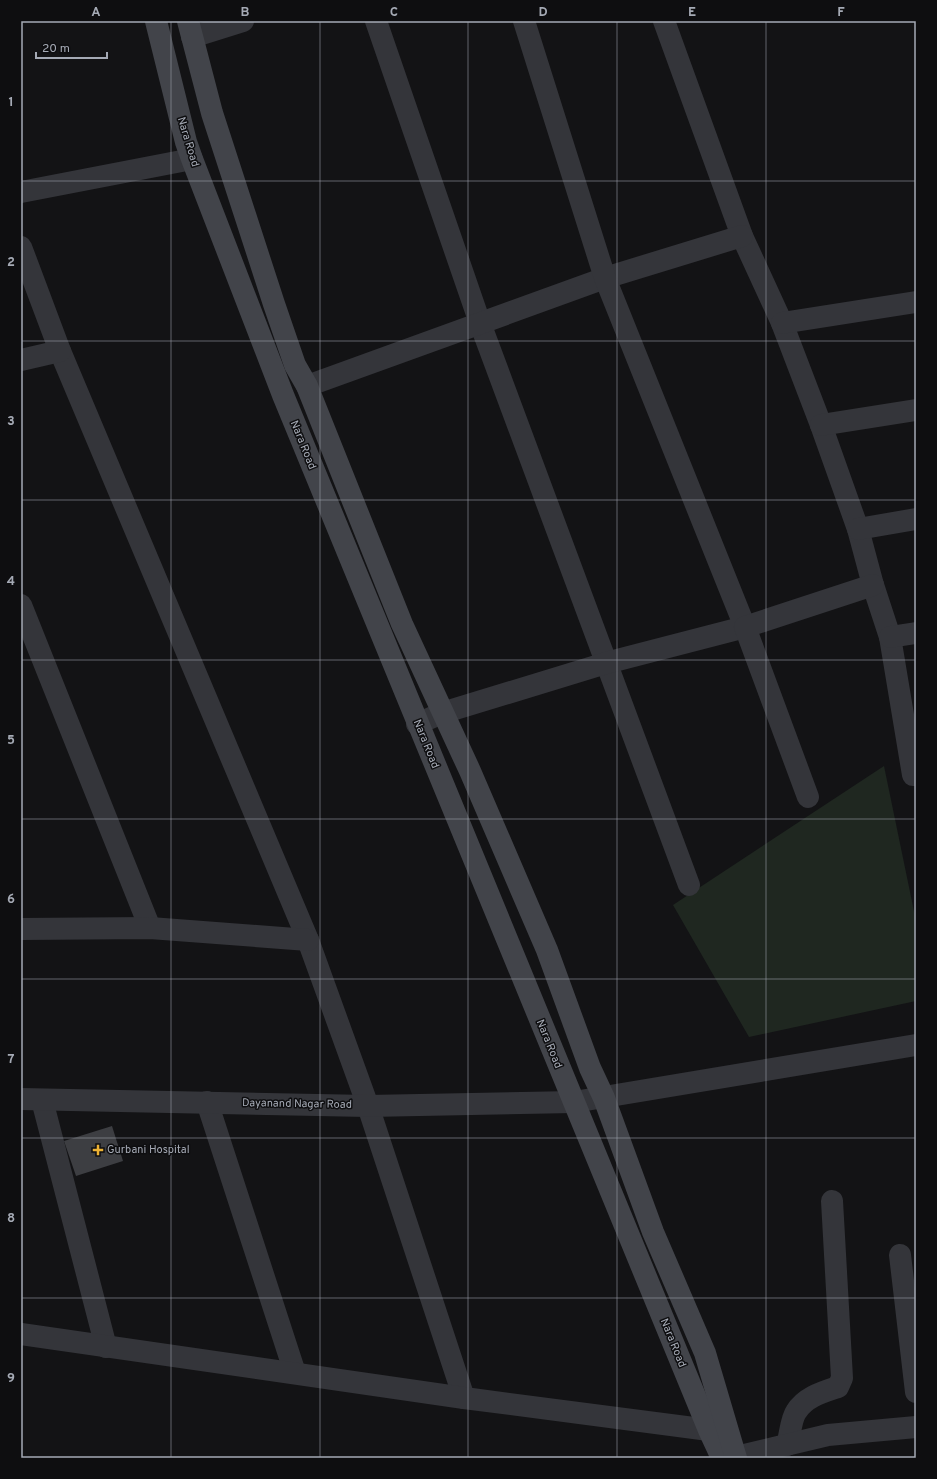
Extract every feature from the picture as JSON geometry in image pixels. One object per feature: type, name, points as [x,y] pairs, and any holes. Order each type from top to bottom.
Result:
[{"type":"main road","name":"Nara Road","points":[[156,21],[186,142],[282,395],[709,1430],[729,1454]]},
{"type":"main road","points":[[190,29],[212,113],[274,304],[296,365],[307,386],[402,624],[470,771],[547,950],[590,1068],[604,1098],[653,1232],[705,1353],[729,1454]]},
{"type":"street","points":[[190,29],[243,21]]},
{"type":"street","points":[[376,21],[480,323],[689,885]]},
{"type":"street","points":[[524,21],[605,278],[745,627],[808,797]]},
{"type":"street","points":[[664,21],[742,236],[782,323],[858,529],[873,585],[890,637],[912,775],[916,775]]},
{"type":"street","points":[[21,192],[192,159]]},
{"type":"street","points":[[307,386],[605,278],[742,236]]},
{"type":"street","points":[[21,248],[60,351],[308,940],[368,1106],[464,1398]]},
{"type":"street","points":[[782,323],[916,302]]},
{"type":"street","points":[[21,360],[60,351]]},
{"type":"street","points":[[821,426],[916,410]]},
{"type":"street","points":[[858,529],[916,519]]},
{"type":"street","points":[[417,724],[442,713],[606,663],[745,627],[873,585]]},
{"type":"street","points":[[21,604],[150,928]]},
{"type":"street","points":[[890,637],[916,633]]},
{"type":"street","points":[[21,929],[150,928],[308,940]]},
{"type":"street","name":"Dayanand Nagar Road","points":[[31,1100],[368,1106],[574,1102],[916,1045]]},
{"type":"street","points":[[31,1100],[106,1347]]},
{"type":"street","points":[[207,1102],[296,1373]]},
{"type":"street","points":[[788,1445],[795,1413],[802,1404],[818,1394],[838,1387],[842,1378],[832,1201]]},
{"type":"street","points":[[900,1256],[916,1392]]},
{"type":"street","points":[[21,1334],[464,1398],[709,1430]]},
{"type":"street","points":[[729,1454],[788,1445],[828,1436],[916,1427]]},
{"type":"shaded area","points":[[884,766],[916,921],[916,1001],[749,1037],[673,905]]},
{"type":"building","points":[[112,1126],[123,1161],[76,1176],[64,1141]]},
{"type":"place","name":"Gurbani Hospital","points":[[98,1150]]}]
